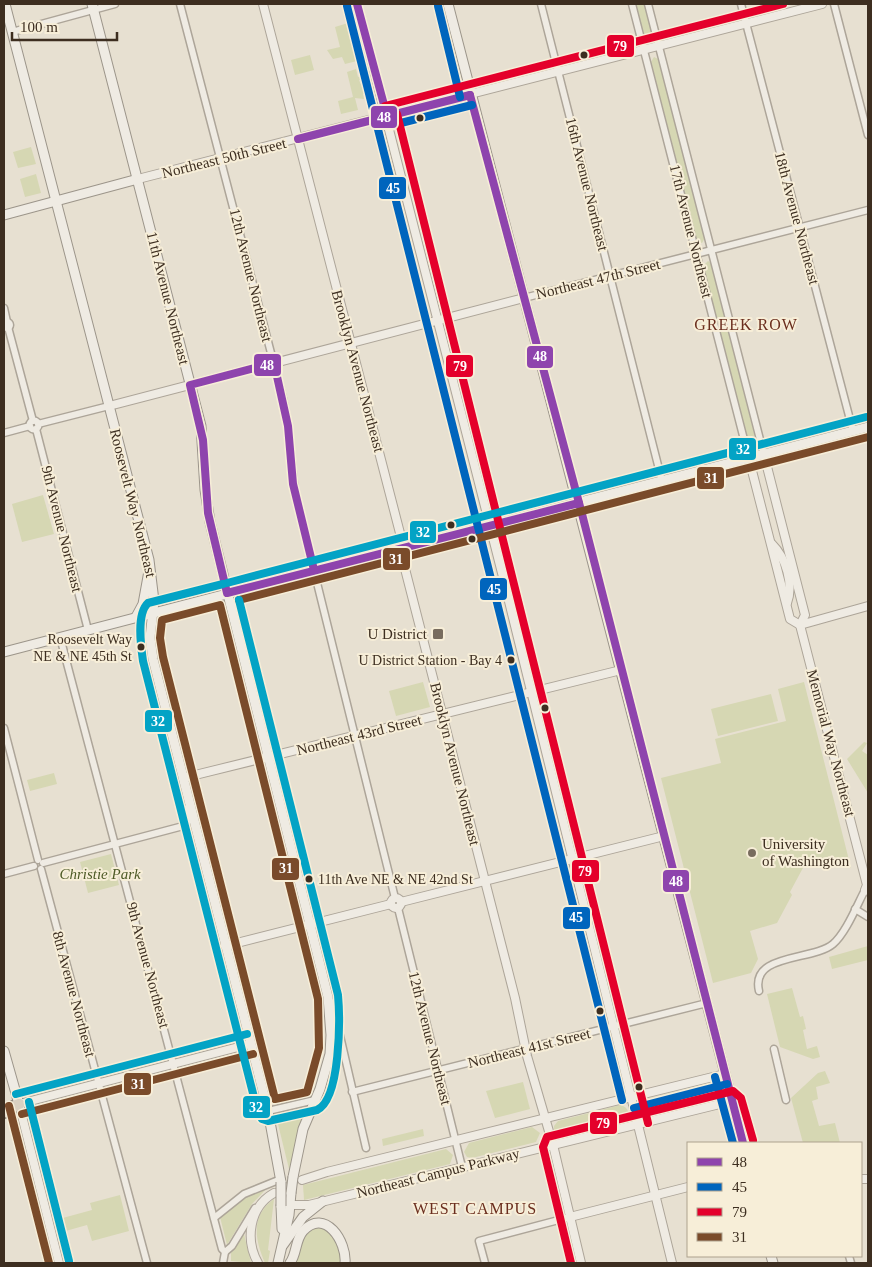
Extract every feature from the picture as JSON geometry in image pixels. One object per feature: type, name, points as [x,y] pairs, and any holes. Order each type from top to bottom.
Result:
[{"type":"highway","points":[[4,1112],[19,1104]]},
{"type":"main road","name":"Roosevelt Way Northeast","points":[[4,4],[150,566],[153,612],[150,638],[151,652],[268,1112],[285,1205]]},
{"type":"main road","points":[[448,4],[470,95],[579,502],[743,1142]]},
{"type":"main road","name":"11th Avenue Northeast","points":[[93,7],[190,385],[203,440],[208,513],[328,997]]},
{"type":"main road","name":"Northeast 50th Street","points":[[4,214],[56,202],[138,179]]},
{"type":"main road","points":[[4,652],[868,427]]},
{"type":"main road","points":[[136,617],[143,604],[150,566]]},
{"type":"main road","points":[[184,826],[188,817],[184,798],[186,790]]},
{"type":"main road","points":[[278,1263],[282,1243],[285,1205],[297,1179],[303,1129],[328,1063],[331,1044],[328,997]]},
{"type":"main road","points":[[4,1051],[19,1104]]},
{"type":"main road","points":[[282,1243],[303,1217],[323,1201]]},
{"type":"main road","points":[[290,1263],[300,1234],[307,1227],[320,1223],[333,1228],[338,1235],[345,1263]]},
{"type":"street","points":[[12,32],[93,7],[115,4]]},
{"type":"street","name":"12th Avenue Northeast","points":[[180,4],[274,363],[288,426],[293,484],[462,1167]]},
{"type":"street","name":"Brooklyn Avenue Northeast","points":[[263,4],[351,343],[402,548],[403,561],[515,998],[525,1048],[553,1146],[581,1263]]},
{"type":"street","points":[[357,4],[573,858],[672,1263]]},
{"type":"street","name":"16th Avenue Northeast","points":[[541,4],[662,481]]},
{"type":"street","name":"17th Avenue Northeast","points":[[632,4],[749,459]]},
{"type":"street","name":"17th Avenue Northeast","points":[[648,4],[764,455]]},
{"type":"street","name":"18th Avenue Northeast","points":[[741,4],[853,431]]},
{"type":"street","name":"Northeast 50th Street","points":[[138,179],[822,4]]},
{"type":"street","points":[[834,4],[868,135]]},
{"type":"street","name":"Northeast 47th Street","points":[[4,433],[868,210]]},
{"type":"street","name":"9th Avenue Northeast","points":[[4,308],[6,325],[88,630]]},
{"type":"street","name":"Memorial Way Northeast","points":[[764,455],[805,615],[800,625],[849,812],[867,891]]},
{"type":"street","points":[[749,459],[762,510],[777,506]]},
{"type":"street","name":"Memorial Way Northeast","points":[[762,510],[771,543],[782,558],[790,588],[786,603],[790,619],[800,625]]},
{"type":"street","points":[[800,625],[868,606]]},
{"type":"street","name":"9th Avenue Northeast","points":[[60,637],[222,1249],[225,1252],[223,1263]]},
{"type":"street","name":"Northeast 43rd Street","points":[[183,778],[622,670]]},
{"type":"street","name":"8th Avenue Northeast","points":[[4,728],[147,1263]]},
{"type":"street","points":[[4,874],[194,824]]},
{"type":"street","points":[[225,946],[664,836]]},
{"type":"street","points":[[759,991],[759,977],[766,967],[826,949],[836,941],[867,891]]},
{"type":"street","points":[[855,908],[868,917]]},
{"type":"street","name":"11th Avenue Northeast","points":[[328,997],[334,1010],[366,1148]]},
{"type":"street","name":"Northeast 41st Street","points":[[352,1092],[707,1003]]},
{"type":"street","points":[[4,1106],[19,1104],[250,1044]]},
{"type":"street","points":[[774,1049],[786,1100]]},
{"type":"street","name":"Northeast Campus Parkway","points":[[297,1179],[725,1074]]},
{"type":"street","points":[[268,1112],[315,1100]]},
{"type":"street","name":"Northeast Campus Parkway","points":[[285,1205],[303,1206],[732,1101]]},
{"type":"street","points":[[19,1104],[59,1263]]},
{"type":"street","points":[[214,1218],[244,1194],[281,1181]]},
{"type":"street","points":[[485,1263],[480,1241],[687,1187]]},
{"type":"street","points":[[225,1252],[232,1246],[254,1209],[265,1198],[274,1193]]},
{"type":"street","points":[[258,1263],[252,1249],[250,1233],[253,1218],[265,1198]]},
{"type":"green space","points":[[635,4],[645,4],[653,37],[645,40]]},
{"type":"green space","points":[[348,23],[357,61],[345,64],[342,57],[333,59],[327,50],[340,47],[335,27]]},
{"type":"green space","points":[[310,55],[314,70],[295,75],[291,60]]},
{"type":"green space","points":[[654,57],[660,60],[705,238],[702,243],[697,241],[651,62]]},
{"type":"green space","points":[[356,69],[358,77],[361,76],[362,79],[359,80],[365,94],[363,94],[364,99],[355,98],[358,110],[341,114],[338,101],[353,97],[347,72]]},
{"type":"green space","points":[[31,147],[36,164],[18,168],[13,152]]},
{"type":"green space","points":[[36,174],[41,193],[25,197],[20,179]]},
{"type":"green space","points":[[708,261],[711,263],[756,441],[752,445],[748,443],[703,266]]},
{"type":"green space","points":[[43,495],[54,534],[22,542],[12,504]]},
{"type":"green space","points":[[423,682],[430,707],[396,716],[389,691]]},
{"type":"green space","points":[[804,682],[851,868],[839,864],[804,866],[790,892],[792,895],[777,923],[750,931],[758,959],[751,973],[713,983],[661,778],[721,763],[715,739],[786,721],[778,689]]},
{"type":"green space","points":[[771,694],[778,721],[718,736],[711,709]]},
{"type":"green space","points":[[864,742],[867,743],[862,751],[868,755],[868,793],[847,759]]},
{"type":"green space","points":[[54,773],[57,784],[30,791],[27,780]]},
{"type":"green space","name":"Christie Park","points":[[111,854],[119,885],[88,893],[80,862]]},
{"type":"green space","points":[[868,946],[868,960],[832,969],[829,957]]},
{"type":"green space","points":[[792,988],[800,1017],[803,1016],[806,1029],[803,1030],[807,1049],[817,1046],[820,1057],[813,1059],[780,1047],[767,994]]},
{"type":"green space","points":[[825,1071],[830,1083],[816,1087],[818,1099],[812,1101],[819,1126],[835,1123],[840,1142],[803,1142],[791,1098],[818,1073]]},
{"type":"green space","points":[[523,1082],[530,1109],[495,1118],[486,1091]]},
{"type":"green space","points":[[709,1083],[717,1090],[714,1099],[651,1114],[645,1113],[642,1108],[642,1103],[646,1099]]},
{"type":"green space","points":[[620,1105],[628,1111],[628,1116],[624,1120],[562,1136],[554,1132],[554,1126],[558,1121]]},
{"type":"green space","points":[[306,1112],[290,1173],[277,1120]]},
{"type":"green space","points":[[532,1127],[540,1133],[536,1142],[472,1158],[467,1157],[464,1152],[469,1143]]},
{"type":"green space","points":[[423,1129],[424,1136],[383,1146],[382,1139]]},
{"type":"green space","points":[[446,1149],[453,1155],[450,1164],[304,1200],[303,1185]]},
{"type":"green space","points":[[268,1187],[252,1204],[227,1245],[220,1217],[245,1196]]},
{"type":"green space","points":[[120,1195],[129,1231],[92,1241],[87,1225],[62,1232],[59,1219],[92,1210],[90,1203]]},
{"type":"green space","points":[[274,1199],[268,1250],[270,1251],[268,1263],[265,1263],[257,1237],[258,1221],[266,1206]]},
{"type":"green space","points":[[319,1227],[330,1232],[336,1240],[342,1263],[295,1263],[305,1236],[308,1232]]},
{"type":"green space","points":[[244,1234],[251,1263],[231,1261],[231,1253]]},
{"type":"transit line","name":"48","points":[[357,4],[387,116]]},
{"type":"transit line","name":"79","points":[[385,106],[783,4]]},
{"type":"transit line","name":"45","points":[[347,6],[622,1100]]},
{"type":"transit line","name":"45","points":[[438,6],[460,97]]},
{"type":"transit line","name":"48","points":[[470,95],[582,514],[743,1142]]},
{"type":"transit line","name":"48","points":[[298,139],[470,95]]},
{"type":"transit line","name":"45","points":[[389,126],[472,105]]},
{"type":"transit line","name":"79","points":[[397,114],[648,1123]]},
{"type":"transit line","name":"48","points":[[314,570],[293,484],[288,426],[274,363],[190,385],[203,440],[208,513],[227,593],[579,503]]},
{"type":"transit line","name":"32","points":[[227,583],[866,417]]},
{"type":"transit line","name":"31","points":[[239,600],[868,437]]},
{"type":"transit line","name":"32","points":[[223,584],[148,603],[142,615],[141,639],[143,661],[258,1113],[262,1119],[268,1121],[317,1110],[325,1103],[335,1075],[339,1038],[339,1006],[338,995],[239,600]]},
{"type":"transit line","name":"31","points":[[220,605],[318,999],[319,1048],[307,1092],[275,1099],[163,657],[160,638],[162,620],[220,605]]},
{"type":"transit line","name":"32","points":[[16,1094],[247,1034]]},
{"type":"transit line","name":"31","points":[[22,1114],[253,1054]]},
{"type":"transit line","name":"45","points":[[715,1077],[733,1142]]},
{"type":"transit line","name":"45","points":[[634,1108],[727,1084]]},
{"type":"transit line","name":"79","points":[[571,1263],[543,1147],[547,1137],[733,1091],[741,1098],[753,1140]]},
{"type":"transit line","name":"32","points":[[29,1102],[69,1261]]},
{"type":"transit line","name":"31","points":[[9,1106],[49,1263]]},
{"type":"place","name":"U District","points":[[438,634]]},
{"type":"place","name":"Roosevelt Way NE & NE 45th St","points":[[141,647]]},
{"type":"place","name":"U District Station - Bay 4","points":[[511,660]]},
{"type":"place","name":"University of Washington","points":[[752,853]]},
{"type":"place","name":"11th Ave NE & NE 42nd St","points":[[309,879]]},
{"type":"district","name":"GREEK ROW","points":[[746,324]]},
{"type":"district","name":"WEST CAMPUS","points":[[475,1208]]}]
